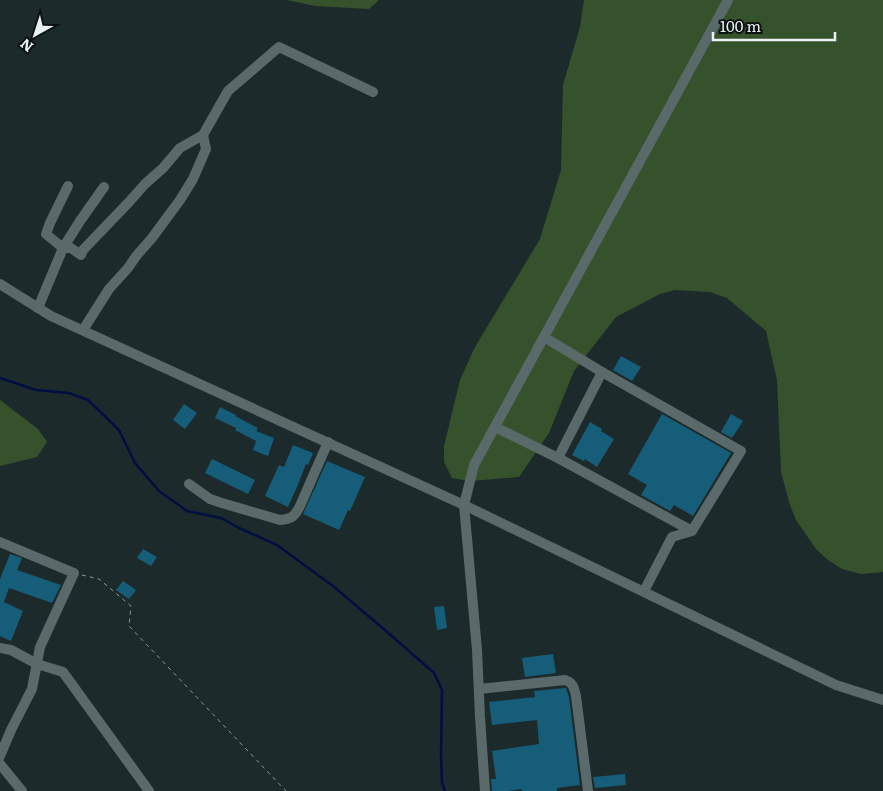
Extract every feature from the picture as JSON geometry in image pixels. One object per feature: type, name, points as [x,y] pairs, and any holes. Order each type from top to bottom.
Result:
[{"type":"street","points":[[485,791],[477,650],[464,505],[474,464],[728,0]]},
{"type":"street","points":[[68,186],[46,234],[63,248],[71,248],[81,255],[83,250],[180,148],[202,135],[228,91],[279,47],[373,92]]},
{"type":"street","points":[[83,330],[109,289],[152,238],[193,179],[206,149],[202,135]]},
{"type":"street","points":[[38,308],[63,248],[104,187]]},
{"type":"street","points":[[0,284],[51,316],[464,505],[836,685],[883,700]]},
{"type":"street","points":[[544,337],[602,372],[742,450],[692,531],[672,536]]},
{"type":"street","points":[[558,458],[602,372]]},
{"type":"street","points":[[494,427],[558,458],[692,531]]},
{"type":"street","points":[[189,484],[210,499],[280,520],[289,519],[296,514],[328,442]]},
{"type":"street","points":[[644,592],[672,536],[672,520]]},
{"type":"street","points":[[0,542],[74,573],[40,647],[32,689],[0,756]]},
{"type":"street","points":[[0,648],[11,650],[38,664],[63,672],[149,791]]},
{"type":"street","points":[[479,689],[565,680],[572,684],[576,696],[588,791]]},
{"type":"street","points":[[0,764],[22,791]]},
{"type":"path","points":[[74,573],[99,580],[131,606],[129,626],[286,791]]},
{"type":"green space","points":[[287,0],[379,0],[369,9],[315,6]]},
{"type":"green space","points":[[584,0],[883,0],[883,572],[861,574],[842,569],[816,549],[796,520],[781,472],[777,380],[766,331],[727,298],[710,292],[675,290],[660,294],[616,317],[574,371],[549,433],[519,477],[470,481],[452,478],[444,462],[444,446],[460,380],[475,347],[540,239],[561,170],[563,85],[580,27]]},
{"type":"green space","points":[[0,400],[38,429],[47,442],[37,457],[0,466]]},
{"type":"building","points":[[621,356],[641,367],[632,381],[613,370]]},
{"type":"building","points":[[184,404],[197,413],[185,429],[173,420]]},
{"type":"building","points":[[220,407],[258,428],[256,431],[274,438],[268,456],[253,450],[256,441],[235,430],[236,428],[215,418]]},
{"type":"building","points":[[662,414],[731,453],[693,516],[674,505],[670,511],[641,495],[647,485],[628,474]]},
{"type":"building","points":[[731,414],[743,421],[732,438],[721,432]]},
{"type":"building","points":[[590,422],[614,439],[597,467],[585,459],[584,461],[572,455]]},
{"type":"building","points":[[293,445],[313,453],[308,465],[306,464],[288,507],[265,496],[279,465],[284,467]]},
{"type":"building","points":[[212,459],[255,480],[248,494],[205,473]]},
{"type":"building","points":[[327,461],[365,477],[350,511],[348,510],[339,530],[303,514]]},
{"type":"building","points":[[143,549],[157,557],[151,566],[137,558]]},
{"type":"building","points":[[10,554],[22,558],[17,570],[61,585],[52,603],[9,588],[4,602],[23,611],[11,641],[0,636],[0,579]]},
{"type":"building","points":[[123,581],[136,590],[129,599],[116,590]]},
{"type":"building","points":[[444,606],[447,628],[437,630],[434,607]]},
{"type":"building","points":[[553,654],[556,673],[525,677],[522,658]]},
{"type":"building","points":[[566,688],[569,697],[580,785],[557,788],[557,791],[522,791],[522,789],[492,791],[491,779],[496,779],[492,751],[539,744],[537,720],[492,725],[489,702],[535,697],[534,691]]},
{"type":"building","points":[[625,774],[626,785],[595,788],[593,777]]},
{"type":"waterway","points":[[0,378],[36,390],[69,393],[88,400],[119,430],[135,463],[159,491],[187,511],[221,518],[277,545],[333,586],[434,673],[442,690],[441,756],[442,783],[445,791]]}]
